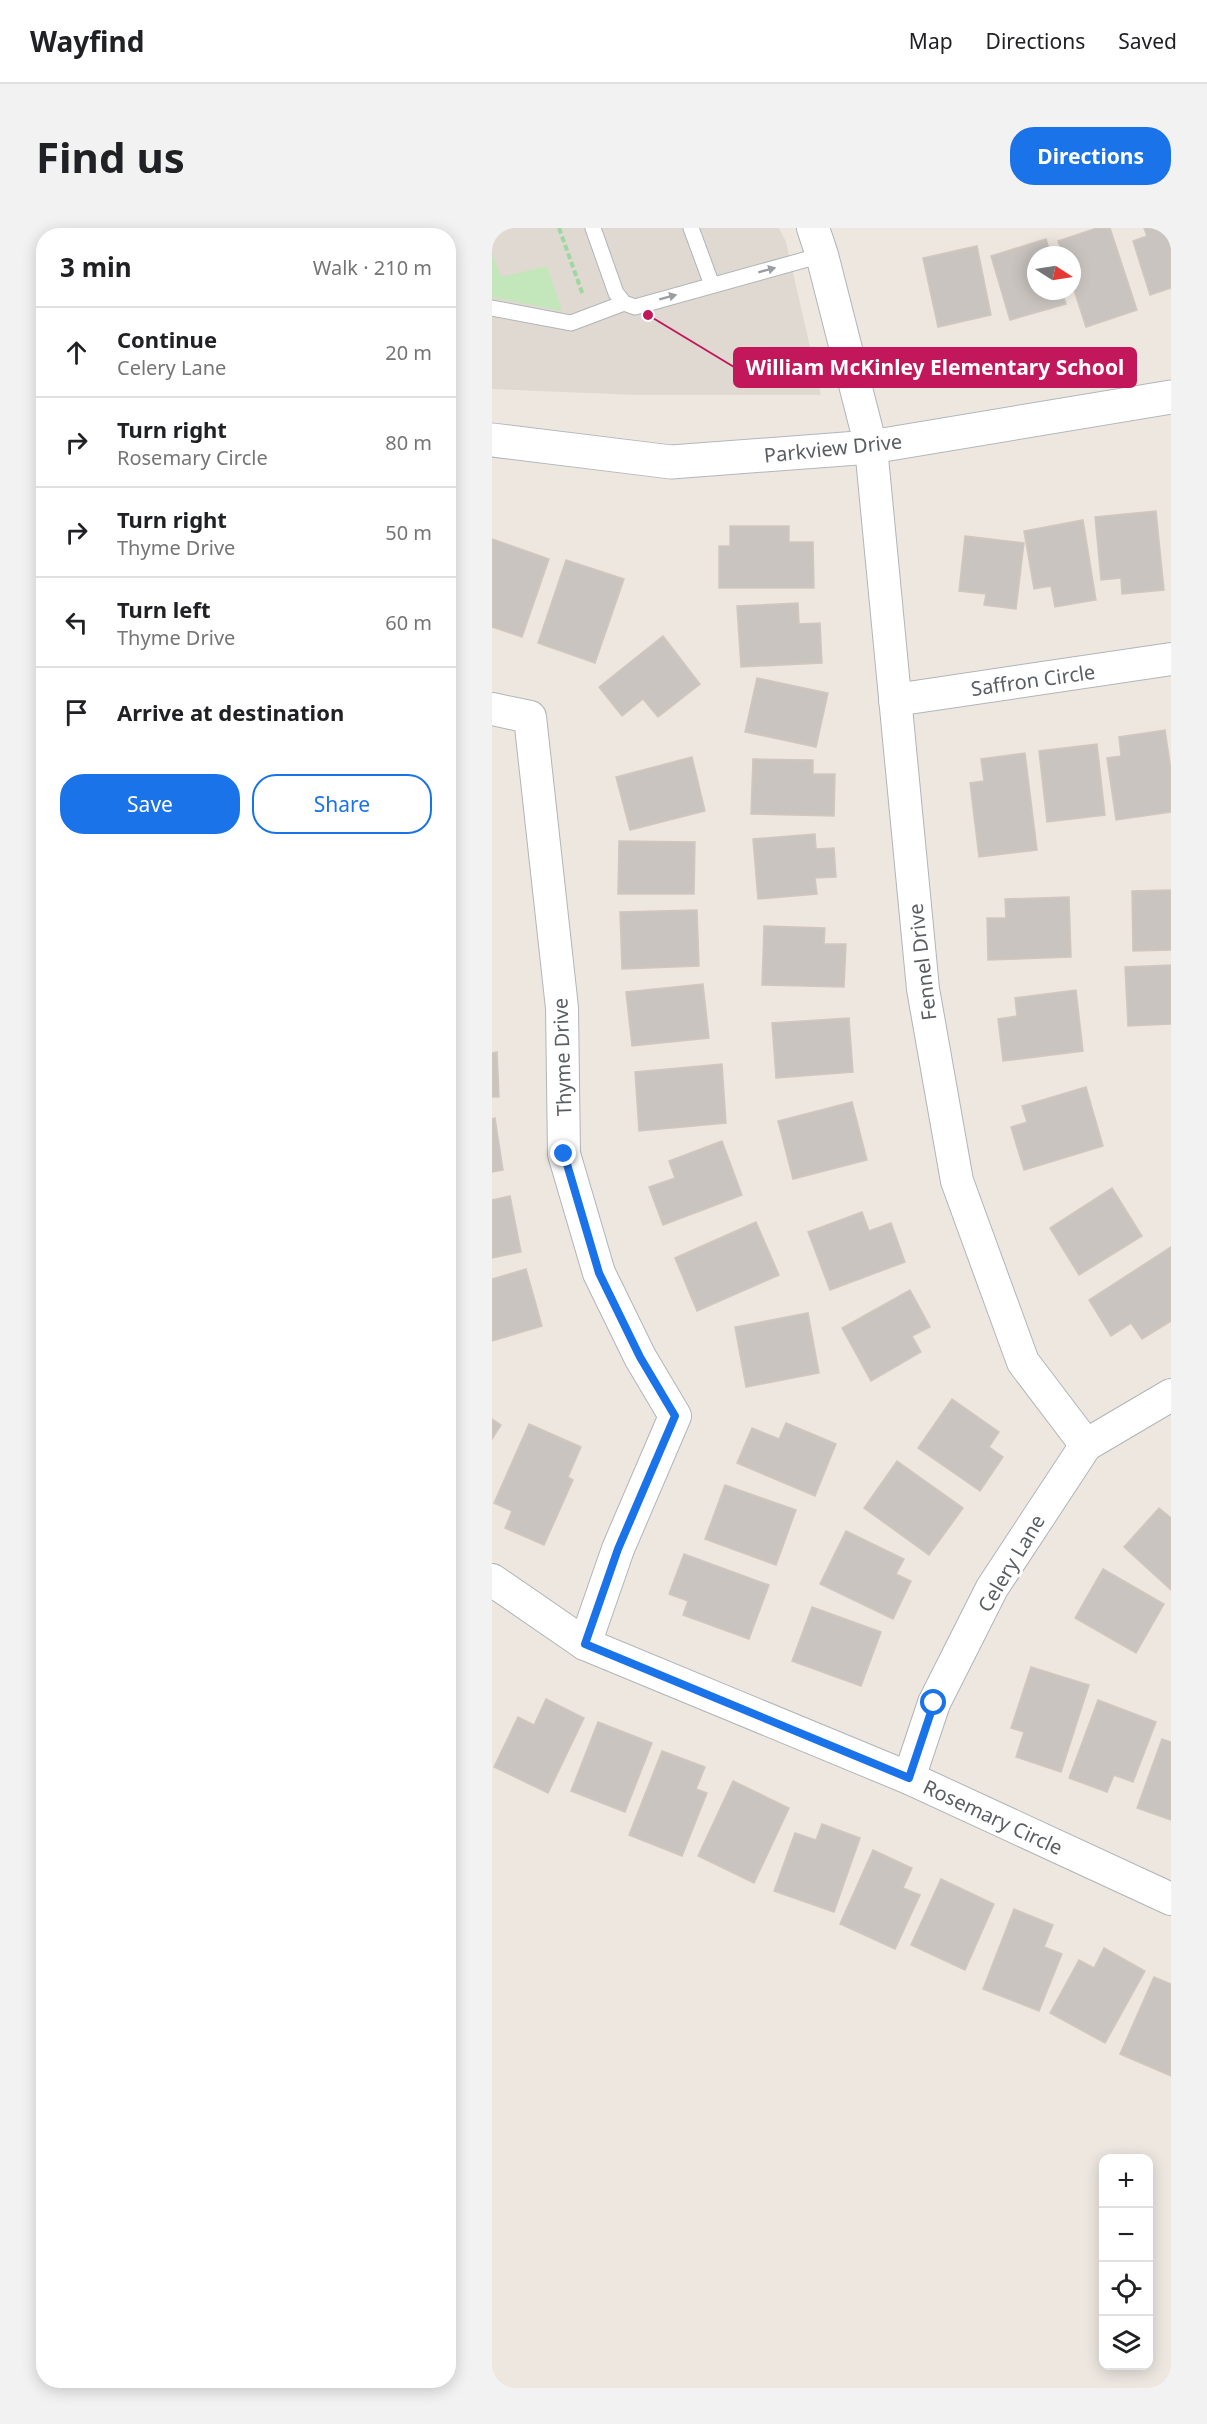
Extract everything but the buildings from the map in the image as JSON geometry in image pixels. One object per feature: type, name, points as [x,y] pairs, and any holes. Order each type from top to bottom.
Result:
[{"type":"street","name":"Fennel Drive","points":[[822,237],[871,447],[923,989],[957,1181],[1023,1362],[1086,1445]]},
{"type":"street","name":"Parkview Drive","points":[[492,440],[671,462],[871,447],[1171,397]]},
{"type":"street","name":"Saffron Circle","points":[[896,700],[1171,659]]},
{"type":"street","name":"Thyme Drive","points":[[492,709],[530,717],[562,1008],[564,1154],[599,1273],[640,1357],[675,1416],[618,1549],[585,1644]]},
{"type":"street","name":"Celery Lane","points":[[909,1778],[934,1703],[992,1588],[1086,1445],[1171,1395]]},
{"type":"street","name":"Rosemary Circle","points":[[492,1580],[585,1644],[909,1778],[1171,1899]]},
{"type":"lane","points":[[593,228],[616,293],[624,303],[635,307],[712,285],[822,237]]},
{"type":"lane","points":[[691,228],[712,285]]},
{"type":"lane","points":[[492,308],[571,323],[624,303]]},
{"type":"path","points":[[559,228],[586,304]]},
{"type":"shaded area","points":[[492,228],[779,228],[786,242],[821,395],[638,395],[492,389]]},
{"type":"green space","points":[[492,253],[501,277],[547,266],[562,311],[492,297]]},
{"type":"place","name":"William McKinley Elementary School","points":[[648,315]]},
{"type":"route","points":[[564,1154],[599,1273],[640,1357],[675,1416],[618,1549],[585,1644],[909,1778],[934,1703]]}]
